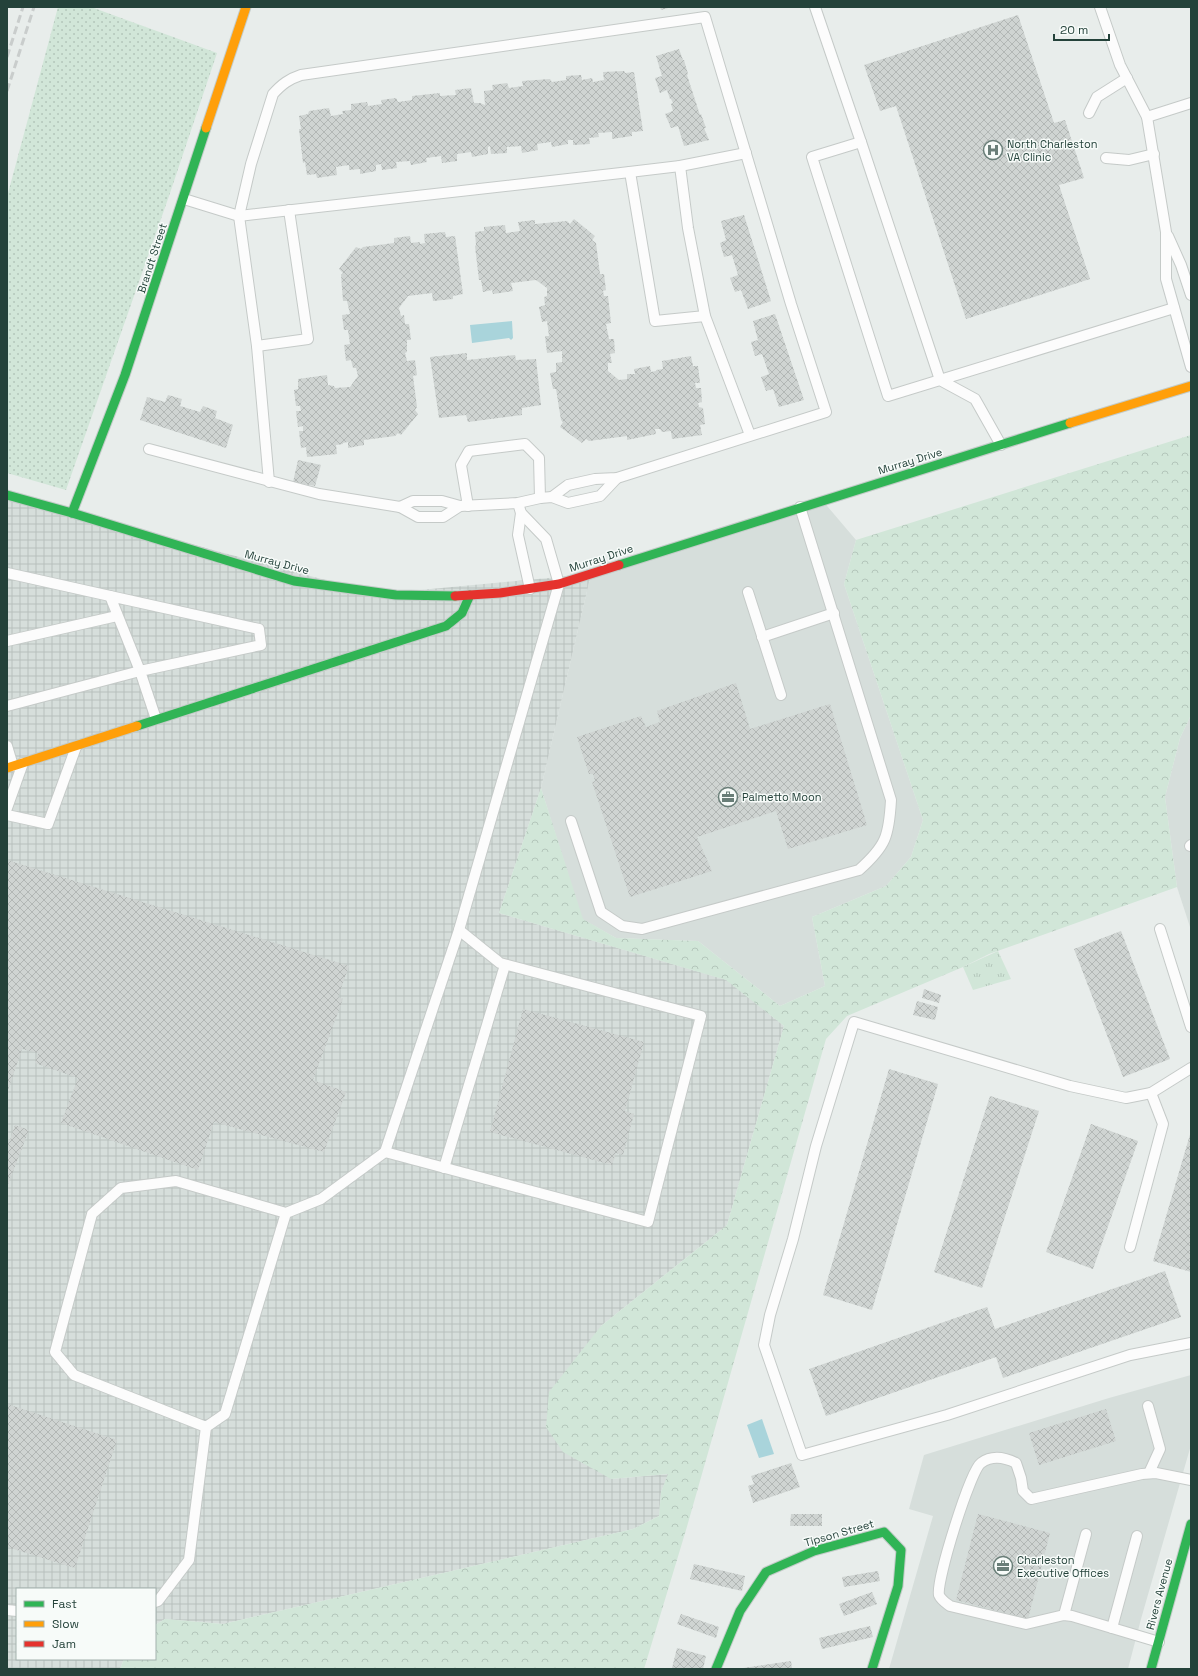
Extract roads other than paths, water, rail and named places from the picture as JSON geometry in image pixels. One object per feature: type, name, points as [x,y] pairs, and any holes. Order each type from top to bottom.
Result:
[{"type":"street","name":"Brandt Street","points":[[72,513],[125,375],[246,7]]},
{"type":"street","name":"Murray Drive","points":[[7,495],[72,513],[294,581],[384,594],[424,596],[470,595],[530,589],[559,584],[800,507],[1191,386]]},
{"type":"street","points":[[14,765],[446,626],[462,613],[470,595]]},
{"type":"street","name":"Rivers Avenue","points":[[1151,1669],[1191,1524]]},
{"type":"street","name":"Tipson Street","points":[[716,1669],[740,1611],[766,1572],[814,1551],[884,1532],[901,1550],[898,1586],[872,1669]]},
{"type":"lane","points":[[815,7],[940,380],[975,399],[1001,445]]},
{"type":"lane","points":[[1100,7],[1120,65],[1147,117],[1166,232],[1166,278],[1191,367]]},
{"type":"lane","points":[[269,482],[257,346],[239,216],[251,164],[273,94],[287,80],[309,74],[704,17],[791,304],[826,412],[617,478],[595,479],[568,485],[552,497]]},
{"type":"lane","points":[[1089,113],[1097,97],[1127,78]]},
{"type":"lane","points":[[1147,117],[1191,103]]},
{"type":"lane","points":[[861,142],[812,157],[888,396],[1174,308]]},
{"type":"lane","points":[[184,199],[239,216],[680,166],[746,153]]},
{"type":"lane","points":[[1106,158],[1128,160],[1154,154]]},
{"type":"lane","points":[[680,166],[688,228],[705,316],[750,435]]},
{"type":"lane","points":[[630,172],[655,321],[705,316]]},
{"type":"lane","points":[[257,346],[308,339],[289,210]]},
{"type":"lane","points":[[1166,232],[1181,265],[1191,296]]},
{"type":"lane","points":[[464,506],[461,465],[469,451],[525,444],[539,458],[540,498]]},
{"type":"lane","points":[[149,449],[319,494],[400,507],[418,517],[443,517],[464,506]]},
{"type":"lane","points":[[400,507],[413,501],[442,501],[464,506],[518,502],[552,497],[568,504],[600,496],[617,478]]},
{"type":"lane","points":[[579,483],[584,500]]},
{"type":"lane","points":[[430,501],[432,517]]},
{"type":"lane","points":[[518,502],[521,513],[518,535],[530,589]]},
{"type":"lane","points":[[571,821],[601,912],[622,926],[642,929],[859,870],[873,857],[885,841],[890,822],[891,800],[800,507]]},
{"type":"lane","points":[[206,1427],[74,1375],[55,1352],[92,1214],[121,1188],[176,1181],[286,1213],[321,1199],[385,1152],[459,930],[559,584],[546,539],[521,513]]},
{"type":"lane","points":[[7,573],[259,629],[261,646],[140,671],[7,706]]},
{"type":"lane","points":[[748,592],[782,695]]},
{"type":"lane","points":[[110,596],[140,671],[156,719]]},
{"type":"lane","points":[[762,637],[834,613]]},
{"type":"lane","points":[[7,641],[117,616]]},
{"type":"lane","points":[[7,815],[48,824],[76,745]]},
{"type":"lane","points":[[7,746],[14,765],[7,808]]},
{"type":"lane","points":[[1160,929],[1191,1027]]},
{"type":"lane","points":[[385,1152],[648,1222],[702,1016],[505,965],[500,963],[459,930]]},
{"type":"lane","points":[[444,1168],[505,965]]},
{"type":"lane","points":[[1191,1068],[1151,1093],[1126,1098],[1070,1086],[854,1022],[816,1146],[793,1239],[770,1314],[764,1345],[802,1455],[947,1415],[1130,1355],[1191,1343]]},
{"type":"lane","points":[[1130,1247],[1163,1124],[1151,1093]]},
{"type":"lane","points":[[156,1602],[189,1560],[206,1427],[225,1414],[286,1213]]},
{"type":"lane","points":[[1148,1406],[1160,1450],[1149,1473]]},
{"type":"lane","points":[[1159,1642],[1064,1615],[1026,1624],[950,1606],[943,1601],[939,1594],[940,1576],[969,1485],[979,1464],[990,1458],[1006,1458],[1016,1463],[1024,1491],[1031,1499],[1149,1473],[1191,1480]]},
{"type":"lane","points":[[1064,1615],[1086,1534]]},
{"type":"lane","points":[[1112,1628],[1137,1536]]},
{"type":"water","points":[[512,321],[513,338],[511,340],[509,338],[472,343],[470,325]]},
{"type":"water","points":[[762,1419],[774,1454],[759,1458],[747,1425]]},
{"type":"railway","points":[[7,57],[23,7]]},
{"type":"railway","points":[[7,91],[34,7]]},
{"type":"place","name":"North Charleston VA Clinic","points":[[993,150]]},
{"type":"place","name":"Palmetto Moon","points":[[728,797]]},
{"type":"place","name":"Charleston Executive Offices","points":[[1003,1566]]}]
